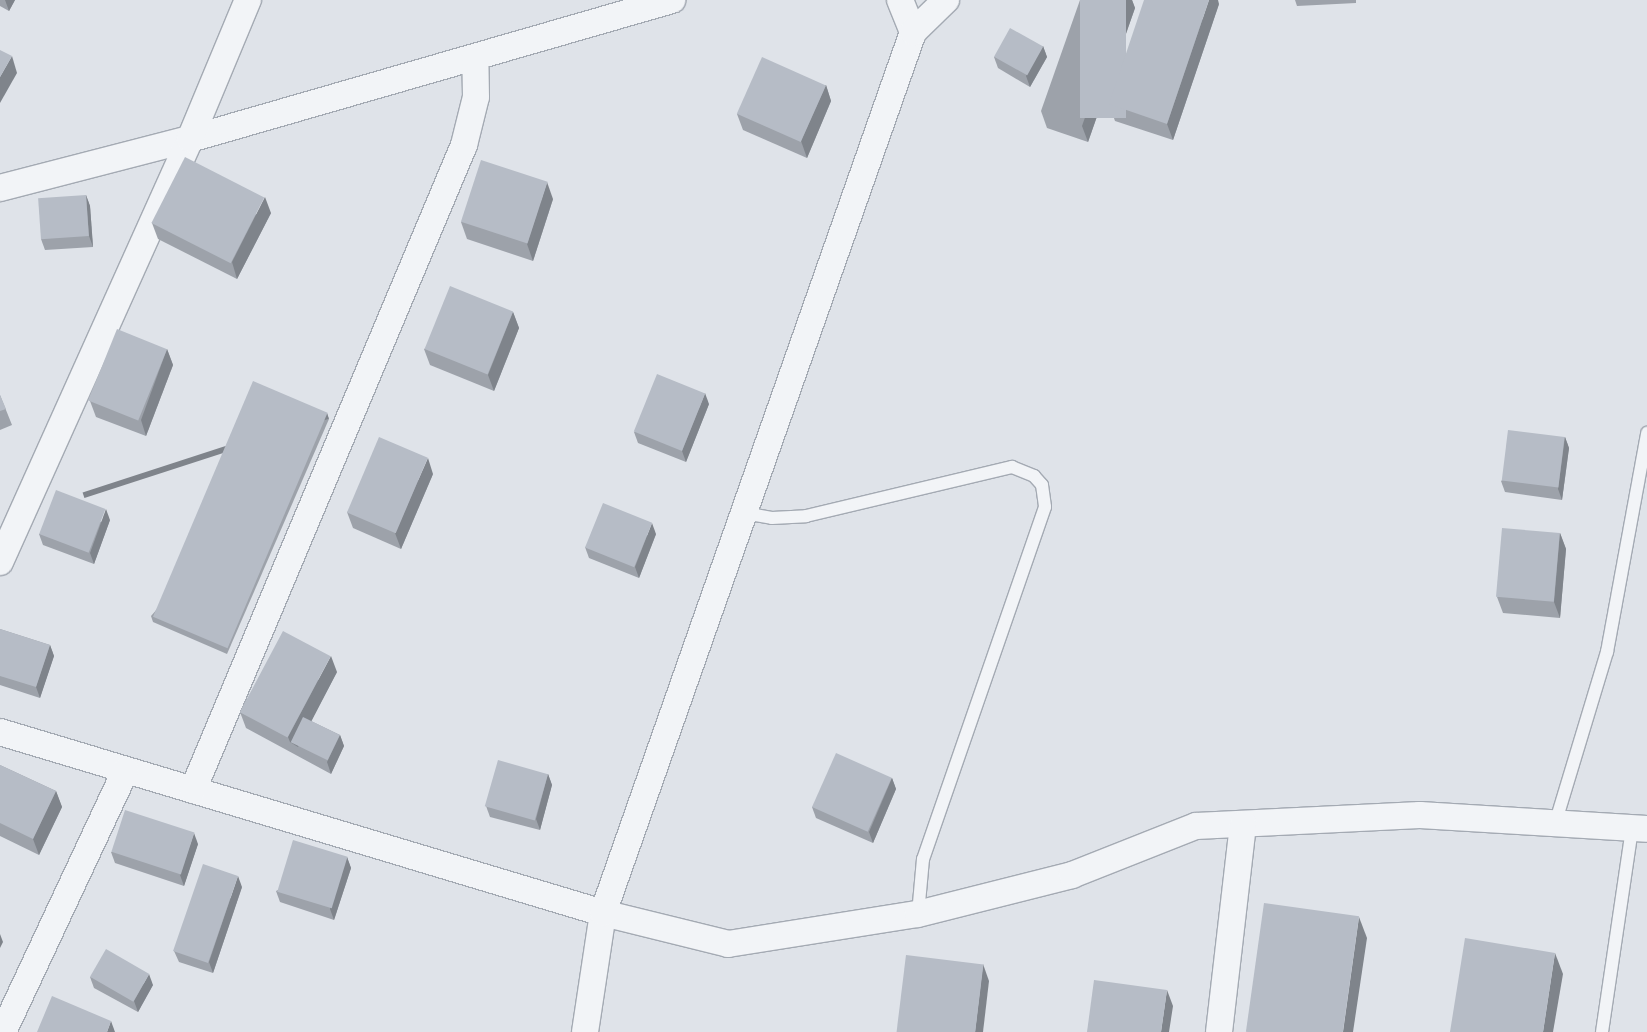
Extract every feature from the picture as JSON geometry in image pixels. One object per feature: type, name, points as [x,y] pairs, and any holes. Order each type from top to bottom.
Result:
[{"type":"street","points":[[0,562],[190,138],[248,0]]},
{"type":"street","points":[[0,188],[190,138],[475,58],[672,0]]},
{"type":"street","points":[[900,0],[913,32]]},
{"type":"street","points":[[585,1032],[603,913],[913,32],[946,0]]},
{"type":"street","points":[[193,790],[464,145],[476,97],[475,58]]},
{"type":"street","points":[[0,732],[603,913],[728,944],[918,914],[1072,875],[1196,826],[1420,816],[1640,829]]},
{"type":"street","points":[[3,1032],[126,770]]},
{"type":"street","points":[[1219,1032],[1243,824]]},
{"type":"lane","points":[[1556,824],[1607,652],[1647,433]]},
{"type":"lane","points":[[744,513],[772,518],[806,516],[1012,467],[1034,476],[1042,485],[1045,507],[923,859],[918,914]]},
{"type":"lane","points":[[1602,1032],[1640,829]]},
{"type":"building","points":[[1080,0],[1126,0],[1126,118],[1080,118]]},
{"type":"building","points":[[1144,0],[1209,0],[1167,124],[1109,104]]},
{"type":"building","points":[[1010,28],[1043,46],[1027,75],[994,57]]},
{"type":"building","points":[[0,50],[12,56],[0,77]]},
{"type":"building","points":[[762,57],[826,85],[801,142],[737,114]]},
{"type":"building","points":[[185,157],[264,197],[231,263],[151,223]]},
{"type":"building","points":[[481,160],[548,182],[527,243],[461,222]]},
{"type":"building","points":[[86,195],[89,236],[41,239],[38,198]]},
{"type":"building","points":[[450,286],[513,311],[488,375],[425,349]]},
{"type":"building","points":[[117,329],[167,349],[138,421],[88,400]]},
{"type":"building","points":[[657,374],[705,393],[682,451],[634,431]]},
{"type":"building","points":[[253,381],[328,413],[228,648],[153,617]]},
{"type":"building","points":[[0,395],[6,409],[0,411]]},
{"type":"building","points":[[1508,430],[1565,437],[1558,488],[1502,481]]},
{"type":"building","points":[[379,437],[428,458],[396,533],[347,512]]},
{"type":"building","points":[[56,490],[105,509],[89,553],[39,534]]},
{"type":"building","points":[[603,503],[652,523],[634,567],[585,548]]},
{"type":"building","points":[[1502,528],[1560,533],[1554,602],[1496,597]]},
{"type":"building","points":[[0,629],[50,645],[36,687],[0,676]]},
{"type":"building","points":[[283,631],[331,656],[287,738],[240,712]]},
{"type":"building","points":[[303,717],[340,735],[328,760],[291,742]]},
{"type":"building","points":[[836,753],[892,778],[868,832],[812,807]]},
{"type":"building","points":[[498,760],[548,774],[535,820],[485,806]]},
{"type":"building","points":[[0,765],[56,791],[33,839],[0,823]]},
{"type":"building","points":[[125,810],[194,833],[181,874],[111,852]]},
{"type":"building","points":[[293,840],[348,857],[332,908],[277,892]]},
{"type":"building","points":[[203,864],[238,876],[208,963],[173,951]]},
{"type":"building","points":[[1264,903],[1359,916],[1343,1032],[1246,1032]]},
{"type":"building","points":[[1465,938],[1555,953],[1543,1032],[1450,1032]]},
{"type":"building","points":[[106,949],[149,974],[133,1002],[90,977]]},
{"type":"building","points":[[906,955],[983,965],[975,1032],[897,1032]]},
{"type":"building","points":[[1094,980],[1167,990],[1161,1032],[1087,1032]]},
{"type":"building","points":[[52,996],[111,1021],[107,1032],[37,1032]]}]
